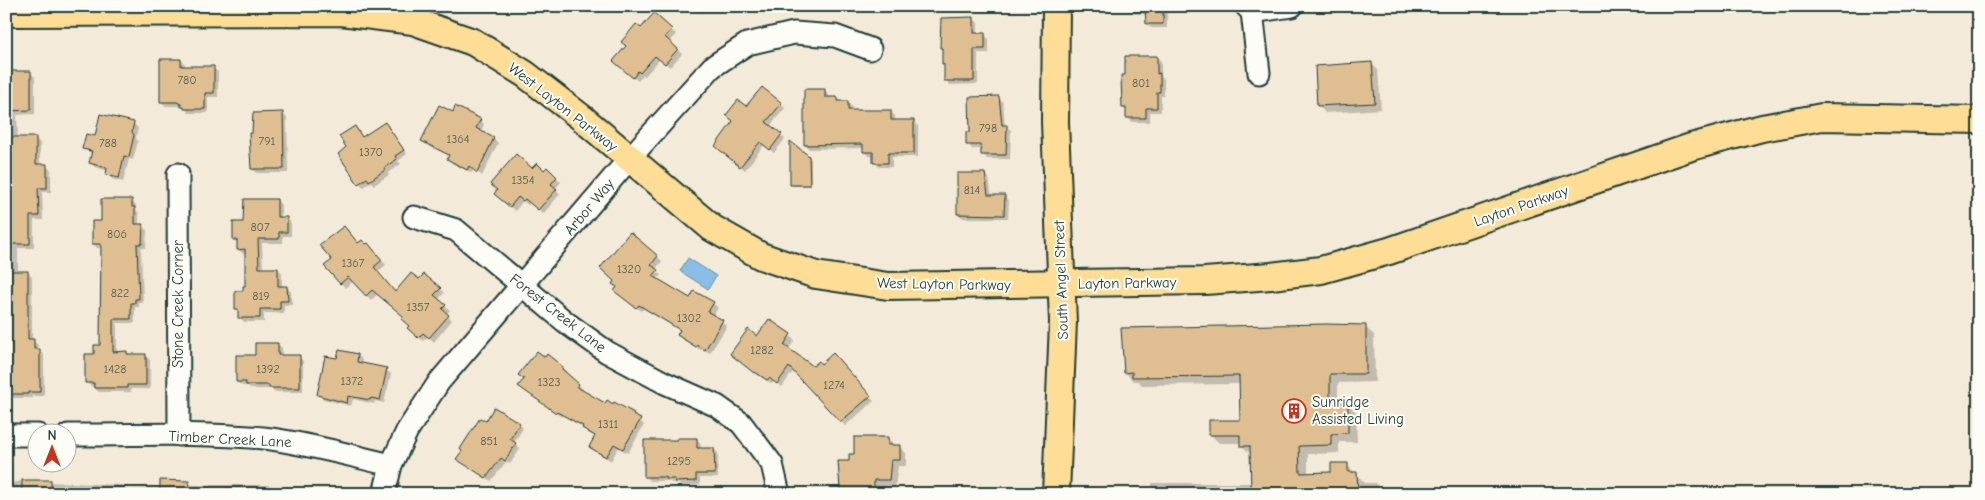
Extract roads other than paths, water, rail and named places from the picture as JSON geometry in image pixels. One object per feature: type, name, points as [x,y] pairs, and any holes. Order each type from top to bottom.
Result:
[{"type":"main road","name":"South Angel Street","points":[[1056,6],[1055,122],[1063,322],[1056,494]]},
{"type":"main road","name":"West Layton Parkway","points":[[6,13],[341,12],[413,21],[473,42],[525,74],[582,118],[712,228],[761,256],[816,275],[888,286],[1061,284]]},
{"type":"main road","name":"Layton Parkway","points":[[1061,284],[1205,281],[1321,270],[1389,251],[1691,147],[1762,128],[1822,117],[1979,120]]},
{"type":"street","points":[[1259,73],[1249,9],[1292,6]]},
{"type":"street","name":"Arbor Way","points":[[384,494],[391,465],[407,431],[439,382],[629,159],[712,67],[747,44],[794,33],[835,36],[870,49]]},
{"type":"street","name":"Stone Creek Corner","points":[[178,174],[179,435]]},
{"type":"street","name":"Forest Creek Lane","points":[[414,217],[456,230],[568,324],[607,352],[665,383],[717,406],[741,423],[772,464],[779,494]]},
{"type":"street","points":[[6,435],[28,435]]},
{"type":"street","name":"Timber Creek Lane","points":[[78,435],[179,435],[262,438],[297,443],[391,465]]},
{"type":"water","points":[[688,258],[716,276],[708,289],[680,271]]},
{"type":"place","name":"Sunridge Assisted Living","points":[[1294,411]]}]
